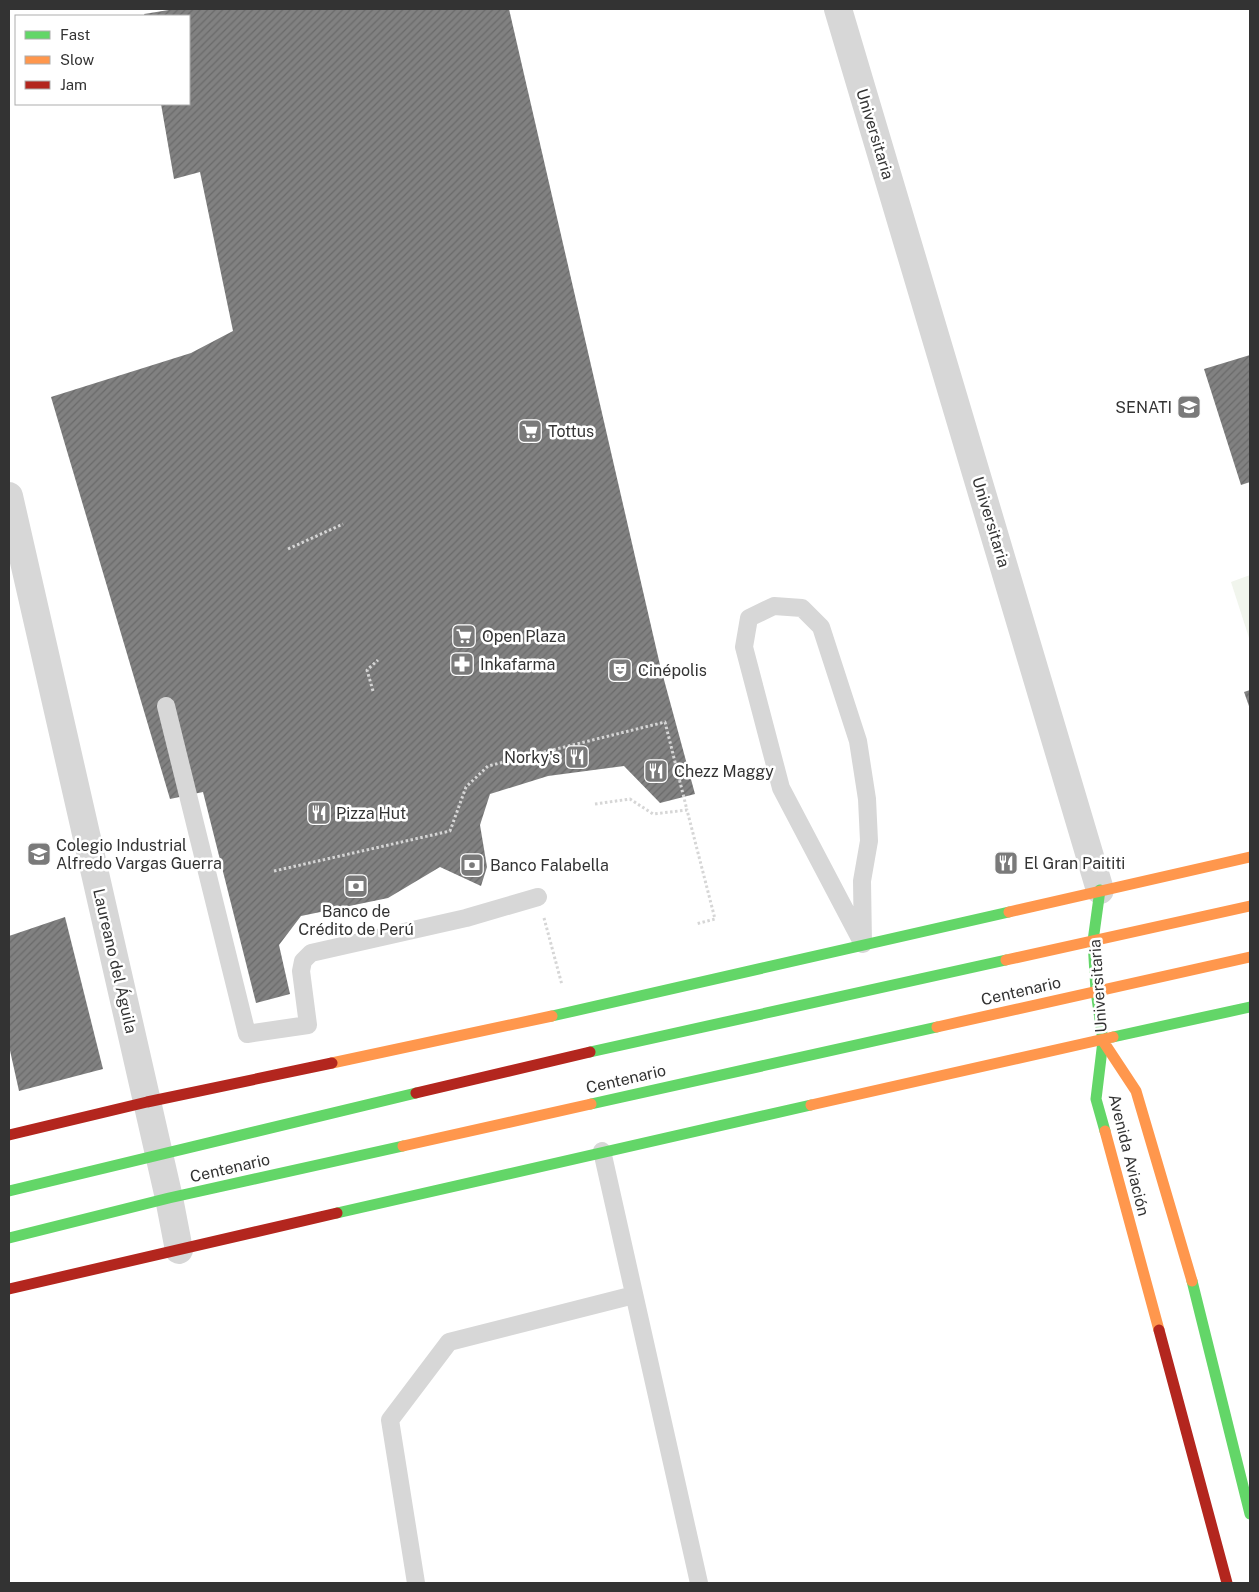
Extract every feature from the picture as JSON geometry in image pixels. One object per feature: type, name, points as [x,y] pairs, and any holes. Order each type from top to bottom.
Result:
[{"type":"main road","points":[[9,1135],[147,1102],[570,1012],[1250,857]]},
{"type":"main road","name":"Universitaria","points":[[1100,890],[1093,941],[1096,991],[1103,1041]]},
{"type":"main road","name":"Centenario","points":[[9,1191],[580,1054],[1250,906]]},
{"type":"main road","name":"Centenario","points":[[9,1238],[169,1198],[1250,957]]},
{"type":"main road","points":[[9,1289],[602,1151],[1250,1007]]},
{"type":"main road","name":"Avenida Aviación","points":[[1103,1041],[1136,1091],[1198,1303],[1250,1514]]},
{"type":"main road","name":"Avenida Aviación","points":[[1103,1041],[1096,1099],[1227,1583]]},
{"type":"street","name":"Universitaria","points":[[838,9],[1100,890]]},
{"type":"street","name":"Laureano del Águila","points":[[9,496],[169,1198],[179,1250]]},
{"type":"lane","points":[[774,606],[802,608],[821,627],[858,741],[867,799],[869,841],[862,881],[863,944],[781,788],[744,647],[749,618],[774,606]]},
{"type":"lane","points":[[166,706],[247,1034],[308,1025],[301,971],[303,961],[311,952],[466,918],[538,897]]},
{"type":"lane","points":[[602,1151],[699,1583]]},
{"type":"lane","points":[[416,1583],[390,1420],[449,1342],[634,1295]]},
{"type":"path","points":[[288,549],[344,524]]},
{"type":"path","points":[[373,691],[367,670],[378,660]]},
{"type":"path","points":[[274,871],[450,831],[466,786],[488,766],[665,722],[715,919],[696,924]]},
{"type":"path","points":[[595,804],[630,799],[653,814],[687,810]]},
{"type":"path","points":[[538,897],[570,1012]]},
{"type":"shaded area","points":[[1250,575],[1250,641],[1231,582]]},
{"type":"building","points":[[175,9],[509,9],[660,665],[695,794],[660,803],[624,766],[548,776],[490,794],[480,825],[487,867],[481,886],[440,867],[388,898],[301,916],[279,945],[290,994],[256,1003],[203,792],[170,799],[51,397],[191,353],[233,331],[200,172],[174,179],[161,105],[190,105],[190,15],[144,14]]},
{"type":"building","points":[[1250,355],[1250,482],[1241,485],[1204,369]]},
{"type":"building","points":[[1250,690],[1250,709],[1244,692]]},
{"type":"building","points":[[65,917],[103,1069],[19,1091],[9,1046],[9,936]]},
{"type":"traffic: fast","points":[[1100,890],[1093,941],[1096,991],[1103,1041],[1096,1099],[1105,1131]]},
{"type":"traffic: fast","points":[[552,1016],[1009,912]]},
{"type":"traffic: fast","points":[[590,1052],[1006,960]]},
{"type":"traffic: fast","points":[[1113,1037],[1250,1007]]},
{"type":"traffic: fast","points":[[591,1104],[937,1027]]},
{"type":"traffic: fast","points":[[9,1191],[416,1093]]},
{"type":"traffic: fast","points":[[337,1213],[811,1105]]},
{"type":"traffic: fast","points":[[9,1238],[169,1198],[403,1146]]},
{"type":"traffic: fast","points":[[1192,1281],[1250,1514]]},
{"type":"traffic: slow","points":[[1009,912],[1250,857]]},
{"type":"traffic: slow","points":[[1006,960],[1250,906]]},
{"type":"traffic: slow","points":[[937,1027],[1250,957]]},
{"type":"traffic: slow","points":[[332,1063],[552,1016]]},
{"type":"traffic: slow","points":[[811,1105],[1113,1037]]},
{"type":"traffic: slow","points":[[1103,1041],[1136,1091],[1192,1281]]},
{"type":"traffic: slow","points":[[403,1146],[591,1104]]},
{"type":"traffic: slow","points":[[1105,1131],[1159,1330]]},
{"type":"traffic: jam","points":[[416,1093],[590,1052]]},
{"type":"traffic: jam","points":[[9,1135],[147,1102],[332,1063]]},
{"type":"traffic: jam","points":[[9,1289],[337,1213]]},
{"type":"traffic: jam","points":[[1159,1330],[1227,1583]]},
{"type":"place","name":"SENATI","points":[[1189,407]]},
{"type":"place","name":"Tottus","points":[[530,431]]},
{"type":"place","name":"Open Plaza","points":[[464,636]]},
{"type":"place","name":"Inkafarma","points":[[462,664]]},
{"type":"place","name":"Cinépolis","points":[[620,670]]},
{"type":"place","name":"Norky's","points":[[577,757]]},
{"type":"place","name":"Chezz Maggy","points":[[656,771]]},
{"type":"place","name":"Pizza Hut","points":[[319,813]]},
{"type":"place","name":"Colegio Industrial Alfredo Vargas Guerra","points":[[39,854]]},
{"type":"place","name":"El Gran Paititi","points":[[1006,863]]},
{"type":"place","name":"Banco Falabella","points":[[472,865]]},
{"type":"place","name":"Banco de Crédito de Perú","points":[[356,886]]}]
